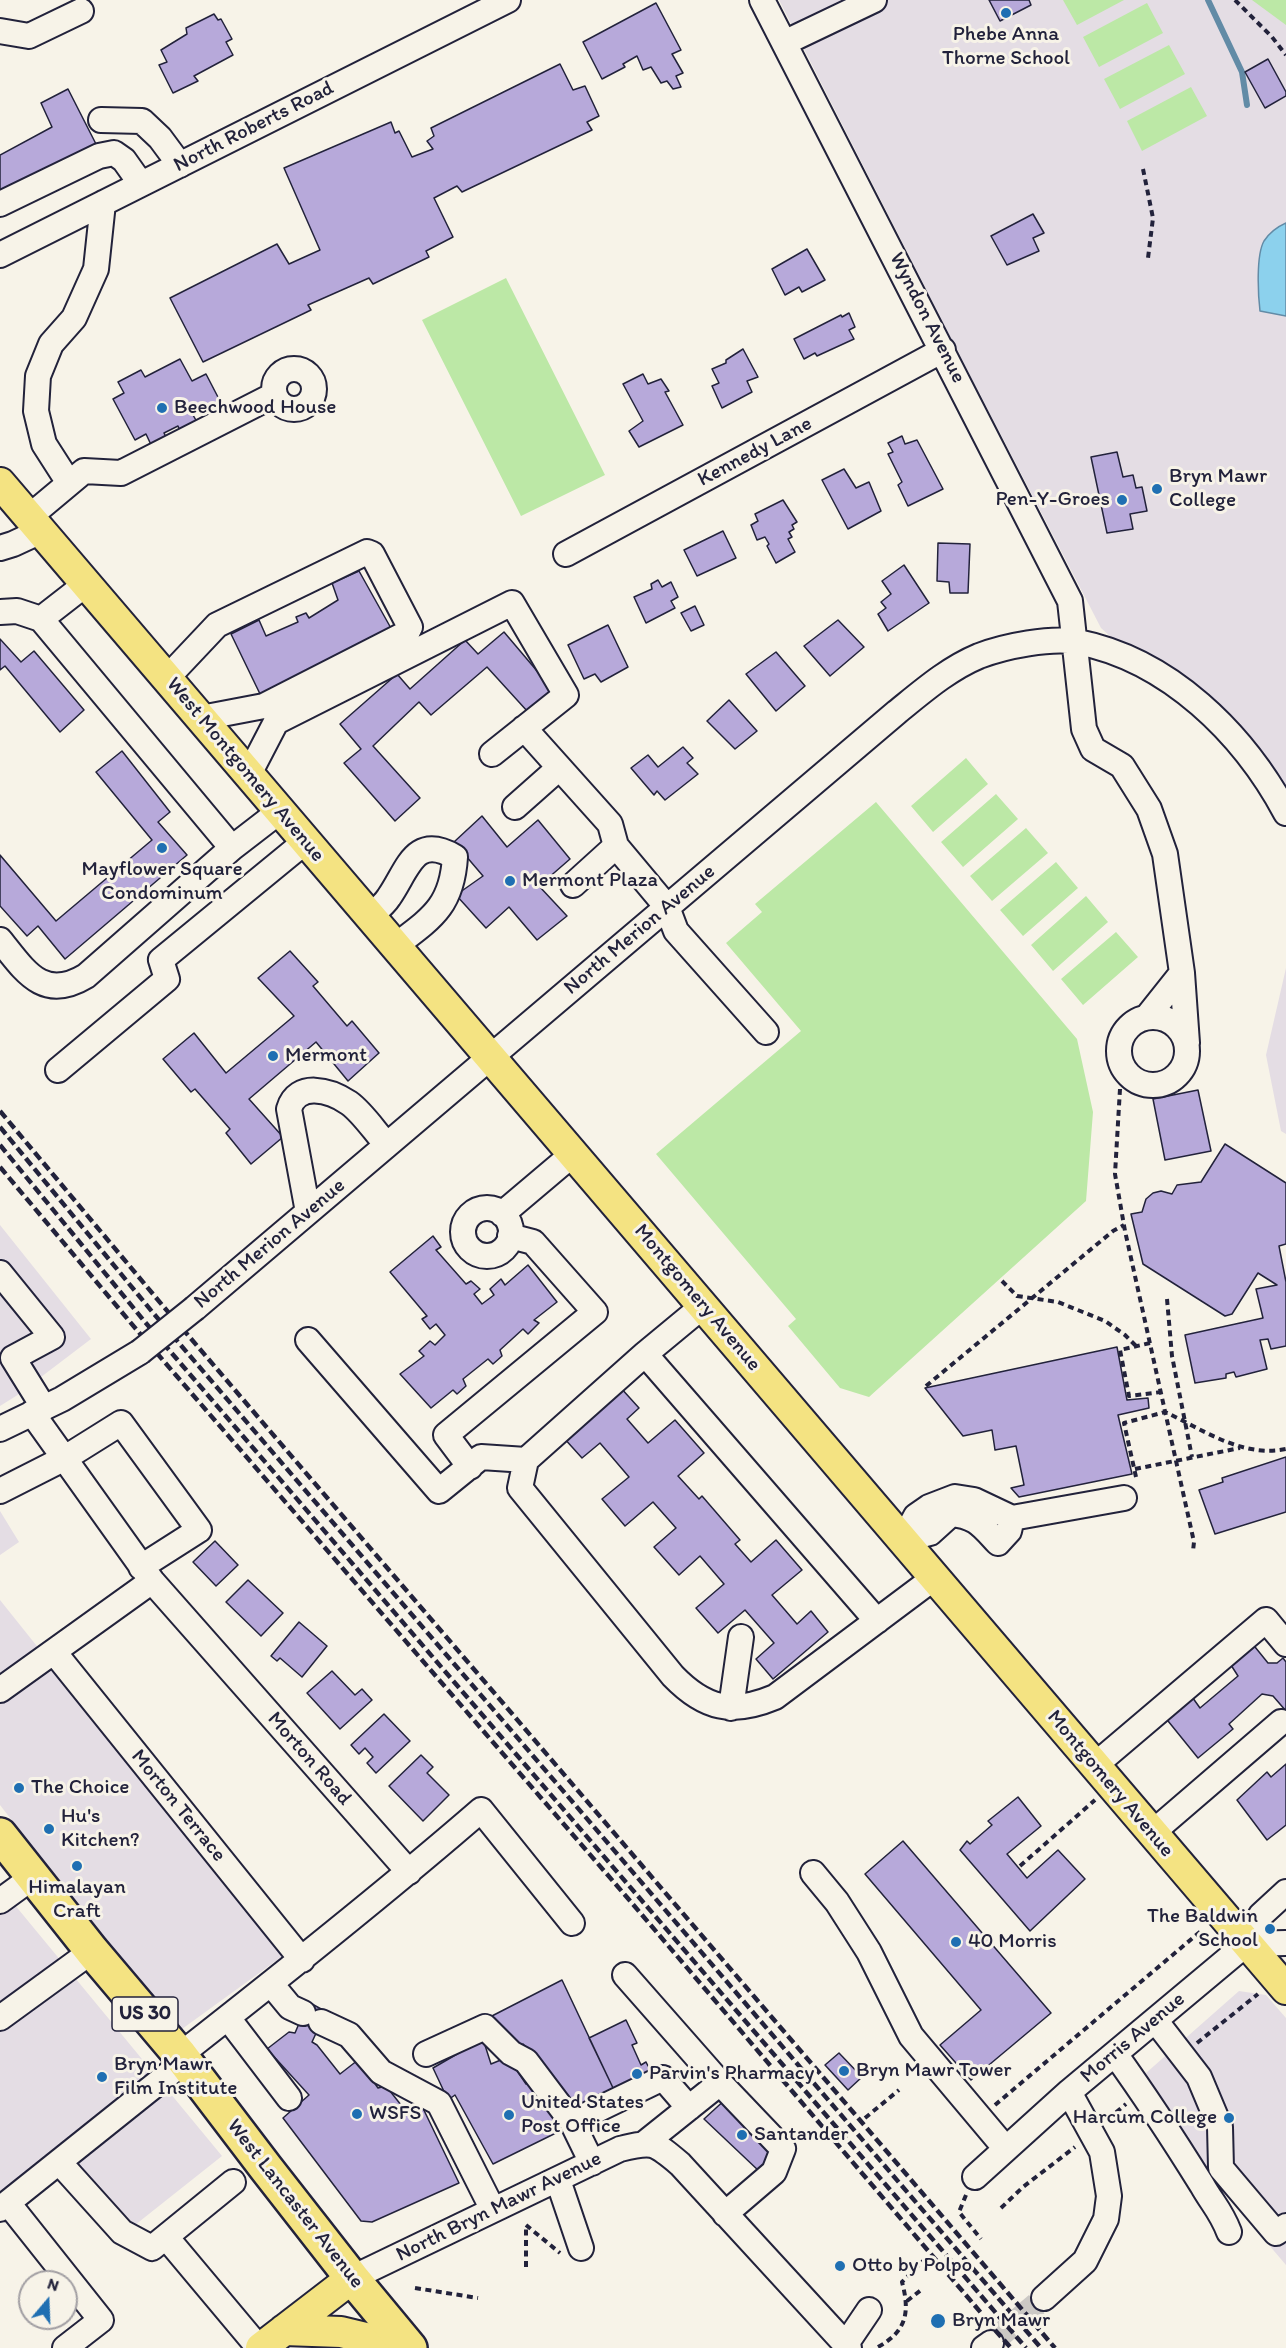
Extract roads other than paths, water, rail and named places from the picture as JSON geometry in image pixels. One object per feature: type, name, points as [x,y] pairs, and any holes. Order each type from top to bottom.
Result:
[{"type":"highway","name":"West Lancaster Avenue","points":[[0,1835],[92,1951],[183,2058],[352,2278],[411,2348]]},
{"type":"main road","name":"West Montgomery Avenue","points":[[0,483],[490,1058]]},
{"type":"main road","name":"Montgomery Avenue","points":[[490,1058],[903,1539]]},
{"type":"main road","points":[[903,1539],[934,1578]]},
{"type":"main road","name":"Montgomery Avenue","points":[[934,1578],[1286,1989]]},
{"type":"main road","points":[[268,2342],[352,2278]]},
{"type":"main road","points":[[268,2342],[341,2332],[394,2348]]},
{"type":"street","name":"North Roberts Road","points":[[0,255],[508,0]]},
{"type":"street","name":"Wyndon Avenue","points":[[762,0],[944,350],[1070,601],[1084,729],[1094,749],[1122,766],[1149,809],[1165,854],[1182,973],[1187,1043]]},
{"type":"street","points":[[784,43],[832,9],[874,0]]},
{"type":"street","points":[[0,31],[29,36],[81,11]]},
{"type":"street","points":[[101,120],[141,121],[160,138],[180,165]]},
{"type":"street","points":[[0,204],[99,156],[114,153],[124,160],[141,184]]},
{"type":"street","points":[[69,483],[44,444],[36,411],[38,376],[51,345],[74,318],[96,269],[103,203]]},
{"type":"street","name":"Kennedy Lane","points":[[566,554],[944,350]]},
{"type":"street","points":[[0,548],[13,544],[35,524],[69,483],[84,471],[121,473],[274,395]]},
{"type":"street","points":[[167,678],[217,625],[367,552],[372,554],[410,627],[407,633],[264,706],[201,718]]},
{"type":"street","points":[[41,619],[86,584]]},
{"type":"street","points":[[249,774],[276,722],[512,603],[566,695],[492,754]]},
{"type":"street","points":[[0,612],[17,611],[41,619],[232,848]]},
{"type":"street","name":"North Merion Avenue","points":[[0,1429],[81,1388],[140,1352],[195,1308],[934,682],[980,656],[1010,647],[1042,642],[1076,642],[1121,655],[1149,667],[1174,683],[1238,743],[1274,789],[1286,813]]},
{"type":"street","points":[[524,728],[610,824],[616,846],[667,907],[676,931],[766,1032]]},
{"type":"street","points":[[515,807],[559,768]]},
{"type":"street","points":[[0,940],[34,980],[61,987],[74,983],[86,976],[232,848],[280,811]]},
{"type":"street","points":[[58,1070],[167,979],[161,960],[306,842]]},
{"type":"street","points":[[573,885],[616,846]]},
{"type":"street","points":[[369,917],[387,901],[413,856],[422,850],[441,849],[455,857],[454,878],[444,903],[427,921],[395,946]]},
{"type":"street","points":[[1147,1017],[1182,973]]},
{"type":"street","points":[[1147,1017],[1168,1020],[1183,1033],[1187,1043],[1184,1066],[1168,1082],[1157,1085],[1134,1080],[1125,1071],[1120,1061],[1121,1038],[1127,1028],[1147,1017]]},
{"type":"street","points":[[308,1212],[289,1109],[295,1097],[311,1090],[350,1103],[387,1145]]},
{"type":"street","points":[[502,1214],[573,1154]]},
{"type":"street","points":[[486,1208],[502,1214],[507,1220],[510,1236],[502,1251],[495,1255],[478,1255],[466,1245],[463,1228],[471,1214],[486,1208]]},
{"type":"street","points":[[470,1467],[446,1435],[595,1312],[533,1242],[510,1236]]},
{"type":"street","points":[[0,1274],[52,1337],[7,1350]]},
{"type":"street","points":[[703,1306],[645,1354],[526,1460],[520,1488],[673,1676],[689,1693],[709,1703],[731,1708],[754,1706],[775,1697],[934,1578]]},
{"type":"street","points":[[308,1340],[439,1491],[481,1457],[526,1460]]},
{"type":"street","name":"Morton Road","points":[[7,1350],[65,1458],[146,1574],[409,1872]]},
{"type":"street","points":[[645,1354],[877,1621]]},
{"type":"street","points":[[0,1491],[65,1458],[121,1423],[198,1530],[54,1652],[0,1690]]},
{"type":"street","points":[[903,1539],[916,1516],[929,1507],[955,1497],[974,1500],[1012,1518],[1124,1498]]},
{"type":"street","points":[[903,1539],[930,1533],[951,1514],[965,1515],[976,1520],[998,1543],[1009,1531],[1012,1518]]},
{"type":"street","points":[[1103,1776],[1266,1620],[1286,1644]]},
{"type":"street","points":[[731,1708],[741,1637]]},
{"type":"street","name":"Morton Terrace","points":[[54,1652],[302,1960]]},
{"type":"street","points":[[1152,1833],[1281,1722]]},
{"type":"street","points":[[65,2348],[101,2320],[4,2206],[228,2018],[302,1960],[481,1810],[572,1923]]},
{"type":"street","points":[[813,1873],[837,1902],[869,1952],[911,2036],[1006,2149]]},
{"type":"street","points":[[0,1901],[33,1876]]},
{"type":"street","name":"Morris Avenue","points":[[1044,2298],[1085,2261],[1106,2219],[1109,2196],[1102,2152],[1069,2092],[1246,1944],[1261,1915],[1286,1892]]},
{"type":"street","points":[[1246,1944],[1286,1943]]},
{"type":"street","points":[[0,2018],[92,1951]]},
{"type":"street","points":[[625,1975],[720,2083],[783,2149],[774,2172],[725,2214]]},
{"type":"street","points":[[271,1984],[290,2007],[350,2035],[381,2072],[439,2103],[493,2210]]},
{"type":"street","points":[[228,2018],[289,2098]]},
{"type":"street","points":[[1155,2020],[1199,2077],[1220,2127],[1221,2168],[1283,2233]]},
{"type":"street","points":[[426,2054],[484,2027],[511,2053],[526,2061],[572,2122],[592,2163]]},
{"type":"street","points":[[1115,2054],[1167,2127],[1207,2194],[1222,2212],[1229,2232]]},
{"type":"street","points":[[572,2122],[663,2078],[688,2109]]},
{"type":"street","points":[[645,2143],[720,2083]]},
{"type":"street","points":[[975,2176],[1069,2092]]},
{"type":"street","points":[[645,2143],[660,2148],[680,2164],[828,2324],[842,2347],[869,2310]]},
{"type":"street","name":"North Bryn Mawr Avenue","points":[[352,2278],[620,2149],[645,2143]]},
{"type":"street","points":[[59,2162],[122,2232],[152,2248],[233,2182]]},
{"type":"street","points":[[558,2180],[571,2252]]},
{"type":"street","points":[[166,2237],[268,2342]]},
{"type":"water","points":[[1286,223],[1286,316],[1260,311],[1258,275],[1261,247],[1264,241],[1274,230]]},
{"type":"waterway","points":[[1208,0],[1242,72],[1247,105]]},
{"type":"tunnel","points":[[991,2343],[1044,2298]]},
{"type":"railway","points":[[0,1111],[163,1306],[1055,2348]]},
{"type":"railway","points":[[0,1127],[154,1314],[1041,2348]]},
{"type":"railway","points":[[0,1145],[145,1322],[1026,2348]]},
{"type":"railway","points":[[0,1167],[136,1329],[631,1902],[982,2314]]},
{"type":"railway","points":[[995,2330],[1011,2348]]},
{"type":"place","name":"Phebe Anna Thorne School","points":[[1006,13]]},
{"type":"place","name":"Beechwood House","points":[[162,408]]},
{"type":"place","name":"Bryn Mawr College","points":[[1157,489]]},
{"type":"place","name":"Pen-Y-Groes","points":[[1122,500]]},
{"type":"place","name":"Mayflower Square Condominum","points":[[162,848]]},
{"type":"place","name":"Mermont Plaza","points":[[510,881]]},
{"type":"place","name":"Mermont","points":[[273,1056]]},
{"type":"place","name":"The Choice","points":[[19,1788]]},
{"type":"place","name":"Hu's Kitchen?","points":[[49,1829]]},
{"type":"place","name":"Himalayan Craft","points":[[77,1866]]},
{"type":"place","name":"The Baldwin School","points":[[1270,1929]]},
{"type":"place","name":"40 Morris","points":[[956,1942]]},
{"type":"place","name":"Bryn Mawr Tower","points":[[844,2071]]},
{"type":"place","name":"Parvin's Pharmacy","points":[[637,2074]]},
{"type":"place","name":"Bryn Mawr Film Institute","points":[[102,2077]]},
{"type":"place","name":"WSFS","points":[[357,2114]]},
{"type":"place","name":"United States Post Office","points":[[509,2115]]},
{"type":"place","name":"Harcum College","points":[[1229,2118]]},
{"type":"place","name":"Santander","points":[[742,2135]]},
{"type":"place","name":"Otto by Polpo","points":[[840,2266]]},
{"type":"place","name":"Bryn Mawr","points":[[938,2321]]}]
